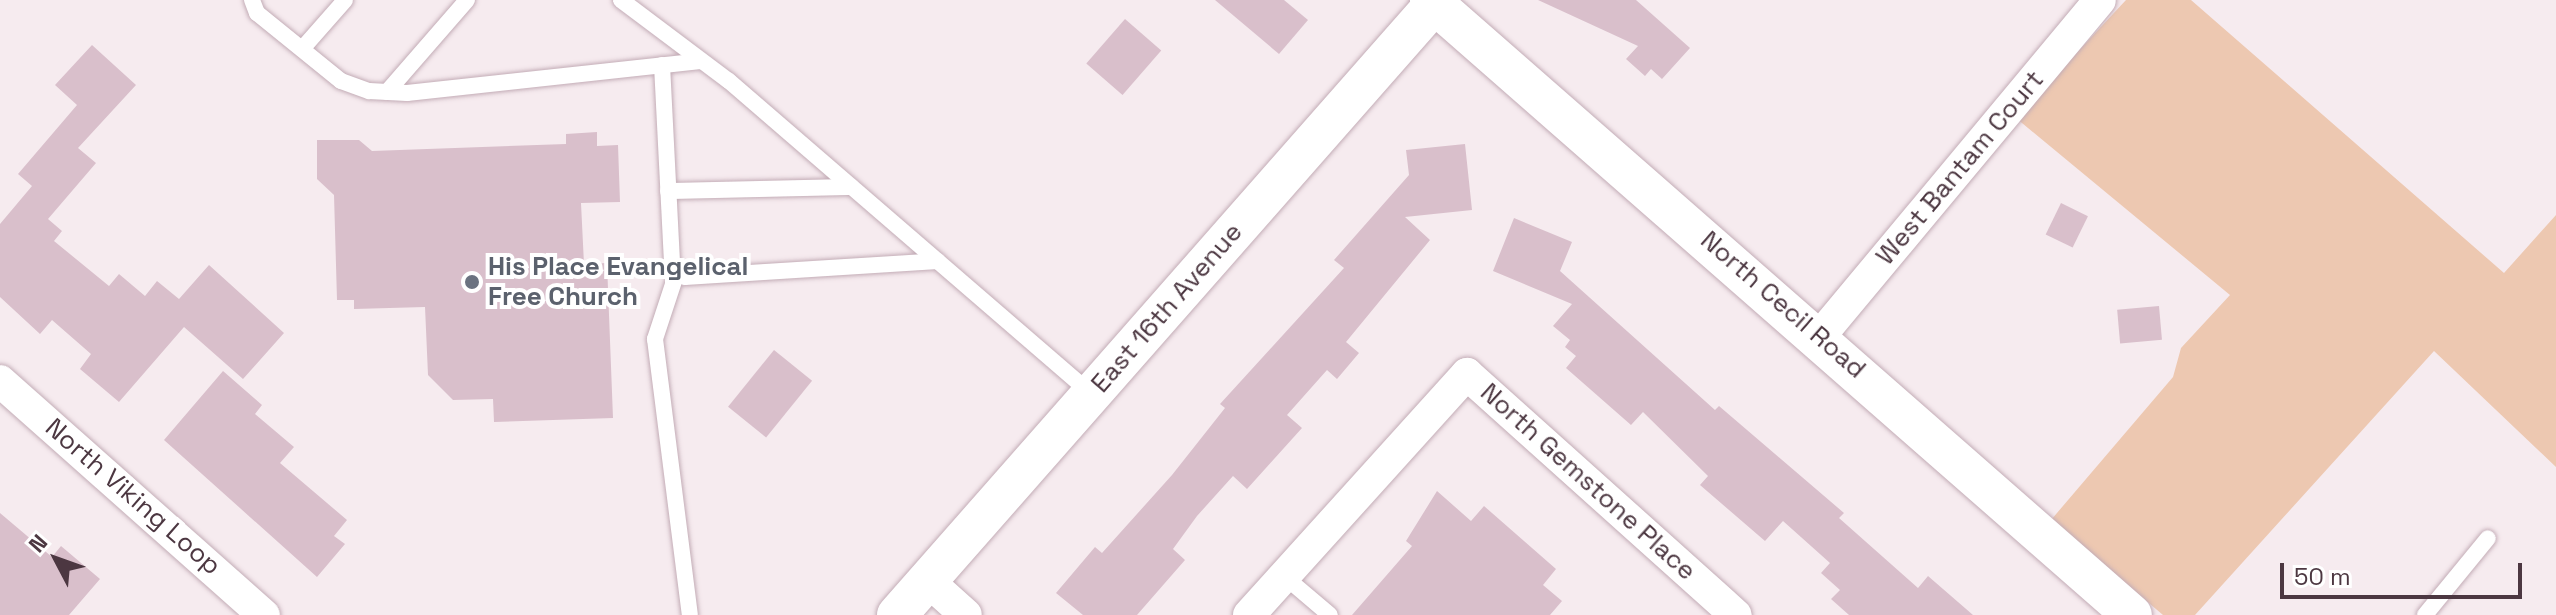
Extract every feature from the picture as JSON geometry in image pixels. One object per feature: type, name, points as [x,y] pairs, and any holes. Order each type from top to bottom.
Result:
[{"type":"street","name":"West Bantam Court","points":[[1820,336],[2100,0]]},
{"type":"street","name":"North Cecil Road","points":[[1434,1],[1820,336],[2132,615]]},
{"type":"street","name":"East 16th Avenue","points":[[897,615],[1434,1]]},
{"type":"street","name":"North Gemstone Place","points":[[1249,615],[1467,374],[1736,615]]},
{"type":"street","name":"North Viking Loop","points":[[0,381],[264,615]]},
{"type":"street","points":[[927,580],[966,615]]},
{"type":"lane","points":[[252,0],[257,13],[341,81],[387,92],[700,61]]},
{"type":"lane","points":[[302,49],[345,0]]},
{"type":"lane","points":[[387,92],[467,0]]},
{"type":"lane","points":[[621,0],[700,61],[851,187],[1091,394]]},
{"type":"lane","points":[[662,65],[672,263],[685,277],[937,261]]},
{"type":"lane","points":[[668,191],[851,187]]},
{"type":"lane","points":[[678,269],[655,339],[690,615]]},
{"type":"lane","points":[[2425,615],[2488,538]]},
{"type":"lane","points":[[1284,576],[1330,615]]},
{"type":"shaded area","points":[[2126,0],[2191,0],[2504,273],[2556,215],[2556,467],[2434,351],[2195,615],[2163,615],[2051,520],[2173,377],[2181,348],[2230,295],[2016,118]]},
{"type":"building","points":[[1215,0],[1284,0],[1308,20],[1279,54]]},
{"type":"building","points":[[1538,0],[1636,0],[1690,48],[1662,79],[1651,69],[1645,76],[1626,59],[1638,46]]},
{"type":"building","points":[[1125,19],[1161,50],[1123,95],[1086,64]]},
{"type":"building","points":[[92,45],[136,85],[78,148],[96,163],[48,219],[62,231],[54,241],[109,286],[119,274],[145,296],[157,281],[179,299],[209,265],[284,333],[243,379],[184,327],[119,402],[80,369],[91,354],[52,320],[40,334],[0,297],[0,224],[32,186],[18,174],[77,105],[55,85]]},
{"type":"building","name":"His Place Evangelical Free Church","points":[[597,132],[597,146],[618,145],[620,202],[581,203],[584,264],[607,263],[613,418],[494,422],[493,399],[453,400],[428,375],[425,307],[354,309],[354,300],[337,300],[334,195],[317,179],[317,140],[359,140],[372,151],[566,144],[566,134]]},
{"type":"building","points":[[1465,144],[1472,210],[1405,217],[1430,240],[1346,342],[1359,353],[1337,379],[1327,370],[1287,415],[1302,428],[1247,489],[1233,476],[1197,516],[1173,549],[1185,560],[1137,615],[1083,615],[1056,593],[1095,547],[1102,553],[1172,475],[1225,408],[1220,404],[1344,268],[1334,260],[1409,175],[1406,150]]},
{"type":"building","points":[[2061,203],[2088,216],[2073,248],[2046,234]]},
{"type":"building","points":[[1514,218],[1572,242],[1560,271],[1715,410],[1719,406],[1844,513],[1839,518],[1918,588],[1928,576],[1973,615],[1849,615],[1831,599],[1840,590],[1821,573],[1830,563],[1783,521],[1765,541],[1700,485],[1708,476],[1643,412],[1631,425],[1566,368],[1576,356],[1565,347],[1570,340],[1553,326],[1572,304],[1493,271]]},
{"type":"building","points":[[2159,306],[2162,340],[2120,344],[2117,310]]},
{"type":"building","points":[[774,350],[812,381],[766,438],[728,407]]},
{"type":"building","points":[[223,371],[262,405],[255,414],[294,447],[280,463],[347,520],[334,536],[345,544],[317,577],[164,440]]},
{"type":"building","points":[[1437,491],[1471,521],[1484,506],[1556,569],[1543,585],[1562,601],[1550,615],[1352,615],[1412,546],[1406,541]]},
{"type":"building","points":[[0,513],[52,557],[61,546],[100,579],[69,615],[0,615]]},
{"type":"place","name":"His Place Evangelical Free Church","points":[[472,282]]}]
